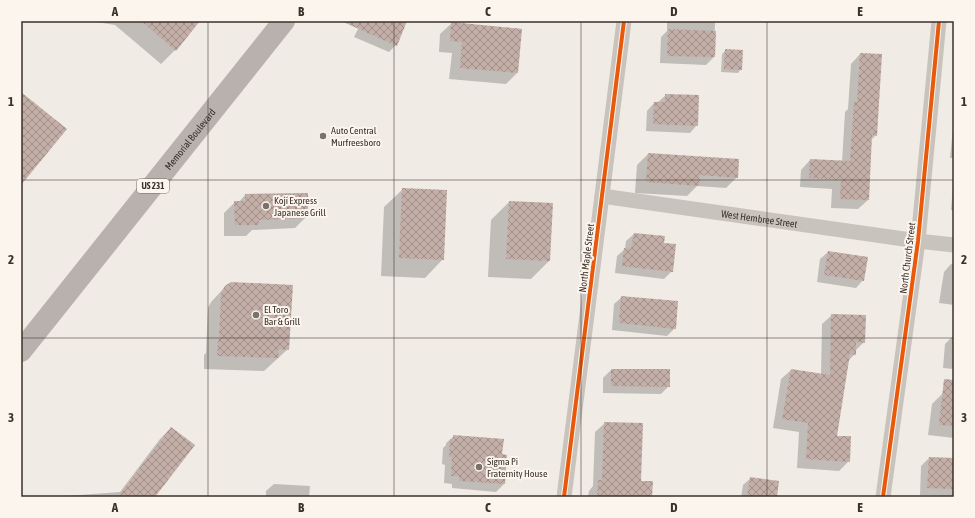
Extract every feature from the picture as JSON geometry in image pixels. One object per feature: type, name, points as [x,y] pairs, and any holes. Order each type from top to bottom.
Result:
[{"type":"main road","name":"Memorial Boulevard","points":[[21,351],[284,21]]},
{"type":"street","name":"North Maple Street","points":[[564,497],[586,333],[624,21]]},
{"type":"street","name":"North Church Street","points":[[883,497],[918,241],[939,21]]},
{"type":"street","name":"West Hembree Street","points":[[602,196],[954,245]]},
{"type":"building","points":[[141,21],[200,21],[176,51]]},
{"type":"building","points":[[341,21],[407,21],[397,46]]},
{"type":"building","points":[[451,22],[522,29],[518,73],[460,68],[462,42],[450,41]]},
{"type":"building","points":[[668,29],[716,31],[715,57],[667,56]]},
{"type":"building","points":[[725,49],[743,50],[742,70],[724,69]]},
{"type":"building","points":[[860,53],[882,54],[877,136],[872,135],[869,200],[840,199],[841,180],[809,178],[810,159],[850,161],[854,102],[857,102]]},
{"type":"building","points":[[21,92],[67,129],[21,185]]},
{"type":"building","points":[[665,94],[699,95],[698,126],[653,124],[654,102],[665,102]]},
{"type":"building","points":[[648,153],[739,159],[738,178],[700,175],[699,186],[646,182]]},
{"type":"building","points":[[402,188],[447,190],[444,260],[399,258]]},
{"type":"building","points":[[308,193],[307,218],[259,220],[259,225],[235,225],[234,201],[245,201],[245,194]]},
{"type":"building","points":[[509,201],[553,203],[550,261],[506,259]]},
{"type":"building","points":[[634,233],[665,236],[664,243],[676,244],[673,272],[622,266],[624,248],[631,249]]},
{"type":"building","points":[[828,251],[868,257],[864,281],[824,275]]},
{"type":"building","points":[[231,282],[293,285],[289,350],[278,349],[279,358],[217,356],[221,293],[225,286]]},
{"type":"building","points":[[621,296],[678,301],[676,329],[619,323]]},
{"type":"building","points":[[831,314],[866,315],[865,343],[856,342],[856,355],[850,354],[837,436],[851,436],[850,462],[806,459],[808,423],[782,419],[791,369],[830,375]]},
{"type":"building","points":[[611,369],[670,369],[670,387],[611,386]]},
{"type":"building","points":[[944,379],[954,380],[954,426],[939,425]]},
{"type":"building","points":[[604,422],[643,423],[641,481],[653,481],[652,497],[597,497],[598,480],[602,480]]},
{"type":"building","points":[[171,427],[195,445],[155,497],[118,497]]},
{"type":"building","name":"Sigma Pi Fraternity House","points":[[453,435],[504,439],[502,454],[507,455],[505,484],[459,481],[459,476],[451,476],[452,457],[449,457],[450,439],[453,439]]},
{"type":"building","points":[[929,457],[954,458],[954,489],[927,488]]},
{"type":"building","points":[[750,477],[779,481],[777,497],[747,497]]},
{"type":"cycle path","points":[[564,497],[624,21]]},
{"type":"cycle path","points":[[883,497],[918,241],[939,21]]},
{"type":"place","name":"Auto Central Murfreesboro","points":[[323,136]]},
{"type":"place","name":"Koji Express Japanese Grill","points":[[266,206]]},
{"type":"place","name":"El Toro Bar & Grill","points":[[256,315]]},
{"type":"place","name":"Sigma Pi Fraternity House","points":[[479,467]]}]
